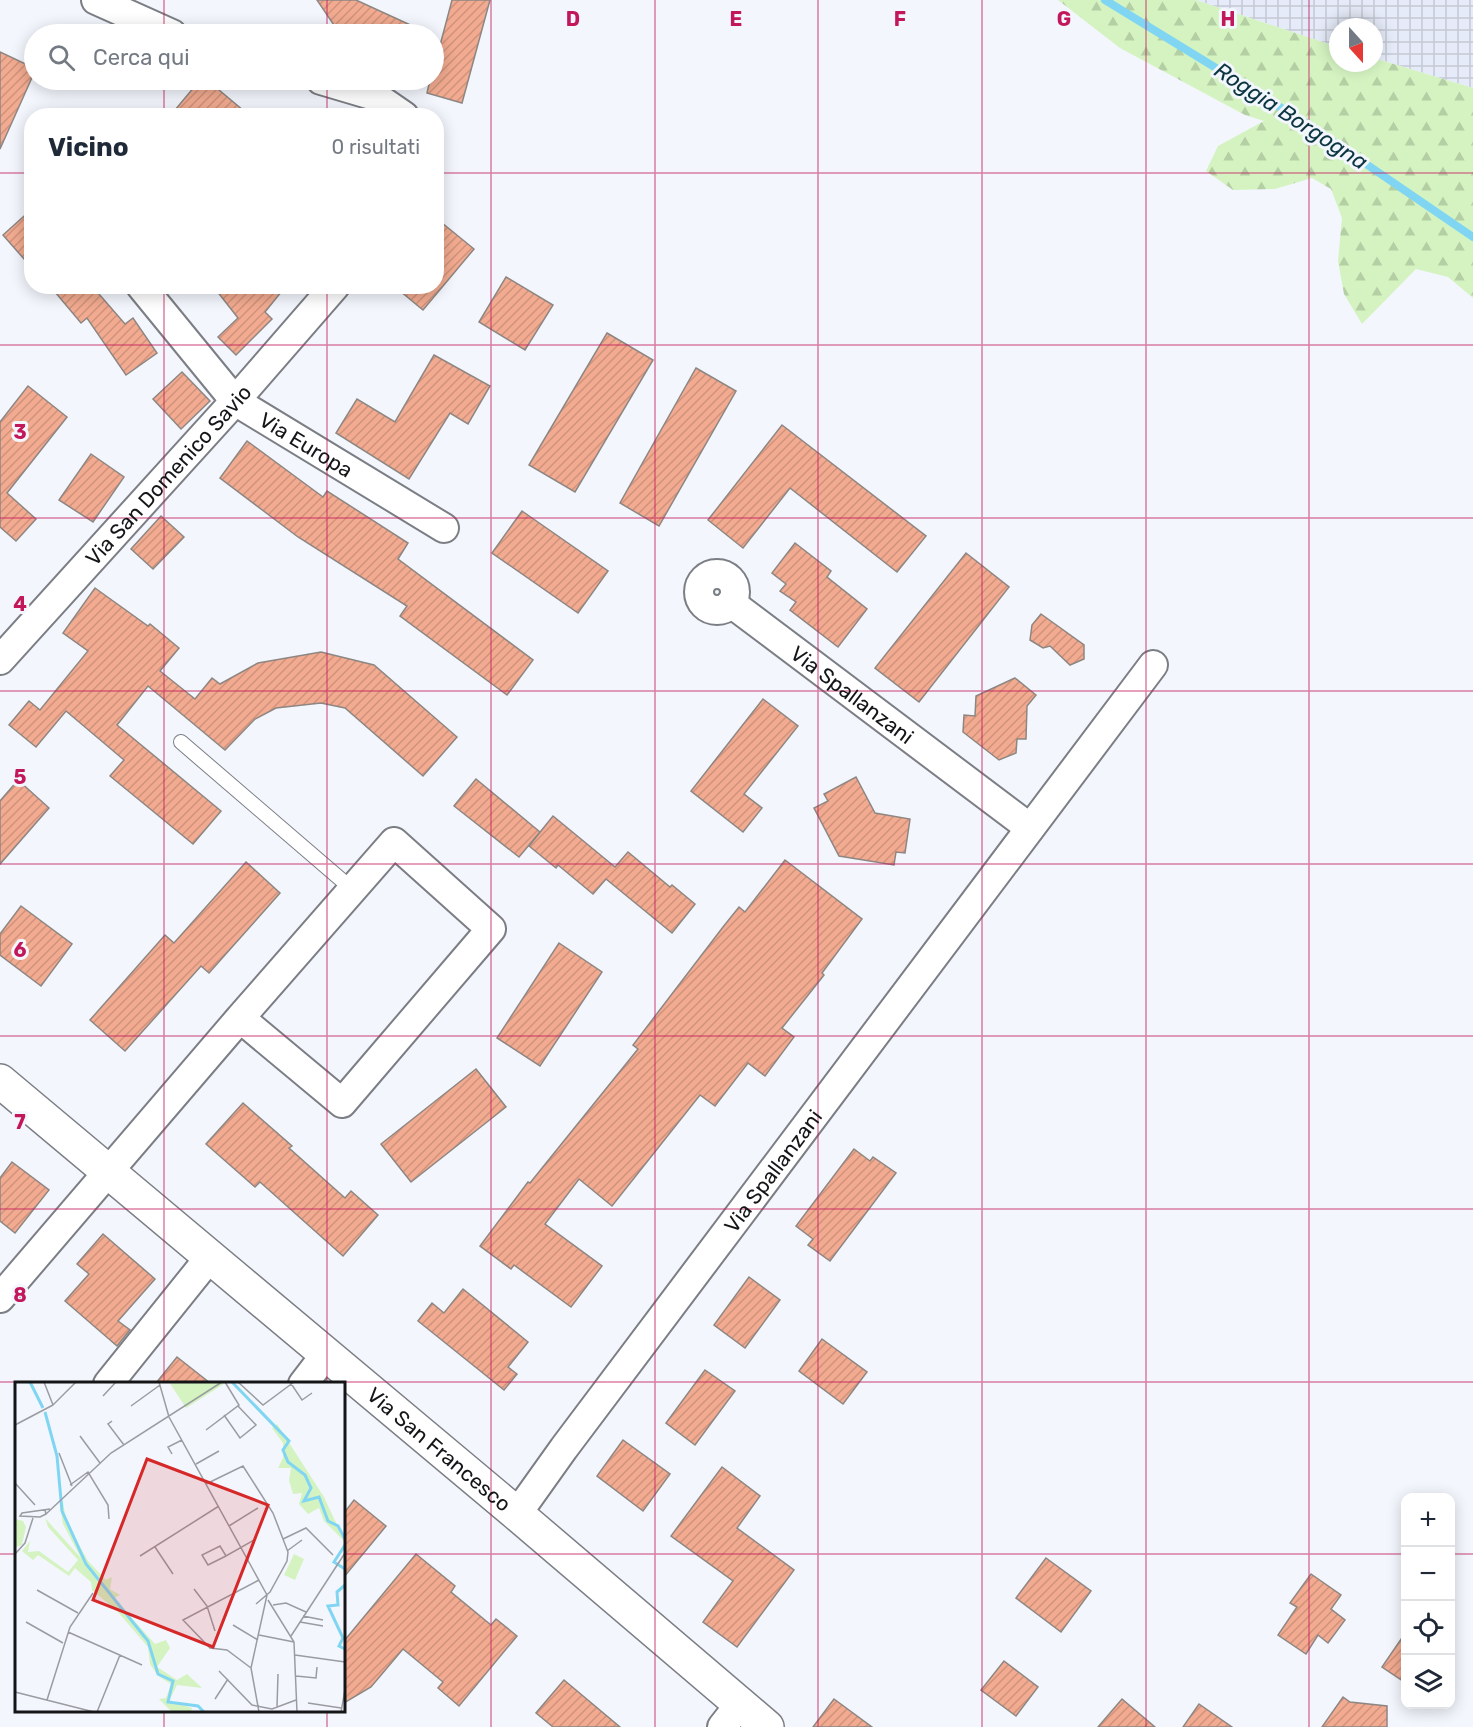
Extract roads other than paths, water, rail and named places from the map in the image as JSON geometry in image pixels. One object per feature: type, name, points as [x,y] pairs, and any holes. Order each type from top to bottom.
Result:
[{"type":"street","points":[[96,0],[150,24]]},
{"type":"street","points":[[355,90],[375,96],[392,108]]},
{"type":"street","name":"Via Europa","points":[[148,294],[236,401],[444,528]]},
{"type":"street","name":"Via San Domenico Savio","points":[[0,660],[236,401],[328,294]]},
{"type":"street","name":"Via Spallanzani","points":[[731,603],[1030,828]]},
{"type":"street","name":"Via Spallanzani","points":[[517,1514],[564,1448],[1153,665]]},
{"type":"street","points":[[0,1298],[240,1018],[394,842],[491,930],[342,1103],[240,1018]]},
{"type":"street","name":"Via San Francesco","points":[[0,1081],[517,1514],[731,1715],[767,1727]]},
{"type":"street","points":[[109,1382],[210,1257]]},
{"type":"street","points":[[304,1382],[326,1354]]},
{"type":"lane","points":[[181,742],[352,889]]},
{"type":"waterway","name":"Roggia Borgogna","points":[[1105,0],[1306,123],[1473,237]]}]
